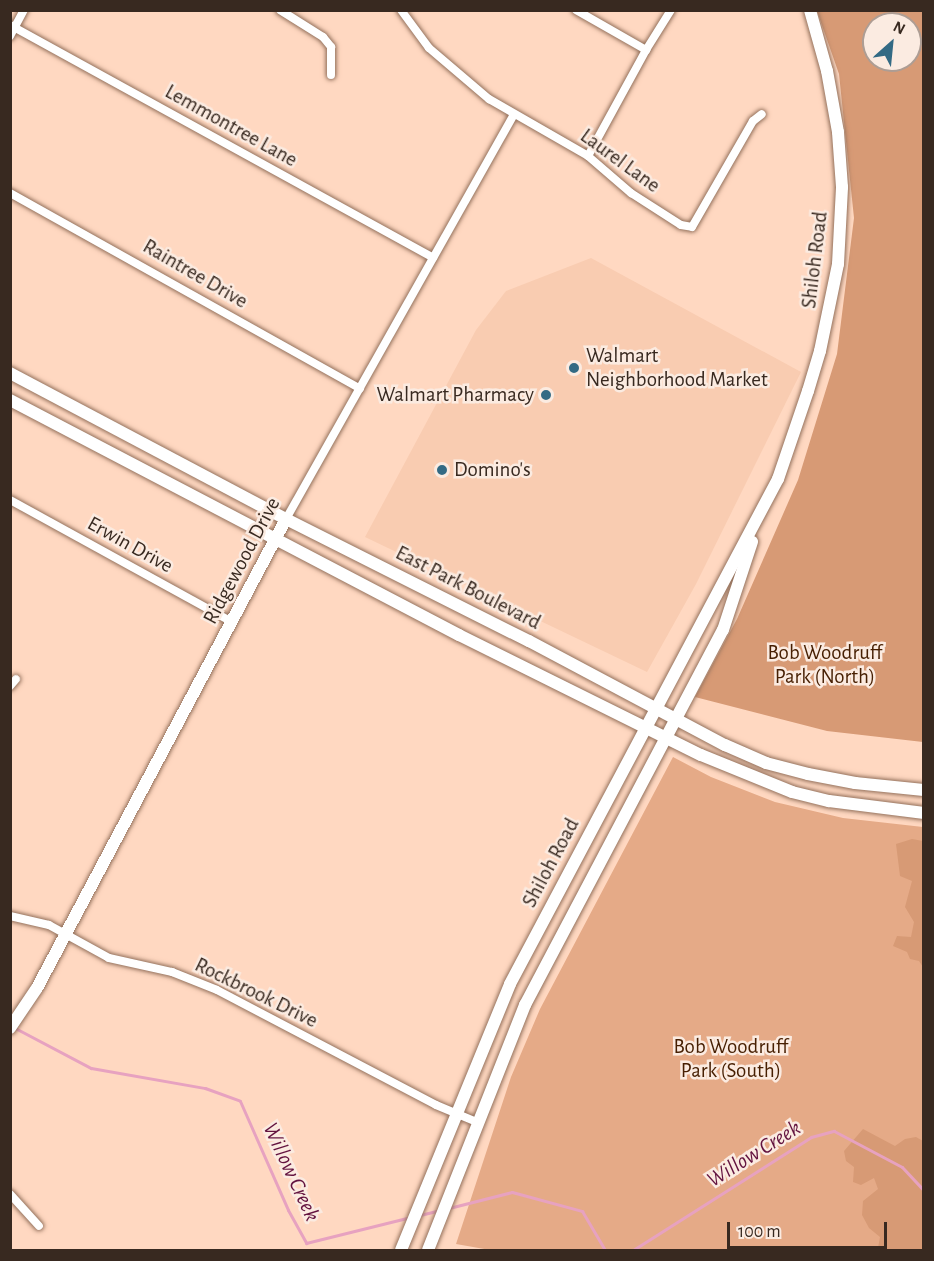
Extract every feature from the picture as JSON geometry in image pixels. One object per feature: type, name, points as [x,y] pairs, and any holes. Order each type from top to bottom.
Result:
[{"type":"main road","name":"Shiloh Road","points":[[402,1248],[518,968],[658,710],[778,479],[817,361],[838,264],[842,188],[838,132],[827,71],[810,10]]},
{"type":"main road","name":"East Park Boulevard","points":[[10,373],[286,519],[725,745],[786,769],[855,783],[924,790]]},
{"type":"main road","points":[[10,400],[276,540],[647,729],[722,764],[792,792],[829,801],[924,813]]},
{"type":"main road","name":"Shiloh Road","points":[[428,1251],[525,1005],[723,630],[764,507]]},
{"type":"main road","name":"Ridgewood Drive","points":[[13,1025],[37,988],[64,933],[286,519]]},
{"type":"street","points":[[12,29],[24,10]]},
{"type":"street","points":[[280,10],[323,37],[331,47],[331,75]]},
{"type":"street","name":"Laurel Lane","points":[[401,10],[429,48],[455,73],[514,115],[588,156],[631,193],[681,225],[692,227],[753,121],[762,114]]},
{"type":"street","points":[[576,10],[646,50]]},
{"type":"street","points":[[588,156],[646,50],[671,10]]},
{"type":"street","name":"Lemmontree Lane","points":[[12,29],[433,258]]},
{"type":"street","name":"Ridgewood Drive","points":[[286,519],[514,115]]},
{"type":"street","name":"Raintree Drive","points":[[10,193],[360,389]]},
{"type":"street","name":"Erwin Drive","points":[[10,500],[231,622]]},
{"type":"street","name":"Rockbrook Drive","points":[[10,916],[49,925],[109,958],[172,972],[217,990],[456,1114],[479,1123]]},
{"type":"street","points":[[10,1194],[39,1227]]},
{"type":"shaded area","points":[[591,258],[801,372],[696,584],[647,672],[365,537],[476,330],[506,291]]},
{"type":"green space","name":"Bob Woodruff Park (North)","points":[[817,11],[923,11],[923,742],[827,731],[695,697],[737,619],[798,480],[837,354],[854,218],[839,74]]},
{"type":"green space","name":"Bob Woodruff Park (South)","points":[[673,757],[711,777],[775,802],[843,818],[923,827],[923,1250],[490,1250],[456,1244],[511,1077],[540,1009]]},
{"type":"green space","points":[[912,839],[923,841],[923,967],[919,961],[910,959],[907,952],[893,946],[897,936],[911,937],[914,922],[905,907],[912,881],[900,876],[896,844]]},
{"type":"green space","points":[[863,1129],[895,1146],[905,1139],[916,1137],[923,1141],[923,1250],[880,1250],[878,1248],[880,1237],[869,1228],[862,1215],[863,1201],[878,1189],[874,1178],[861,1185],[853,1182],[854,1167],[846,1161],[844,1151]]},
{"type":"waterway","name":"Willow Creek","points":[[15,1028],[91,1068],[205,1088],[240,1101],[288,1210],[306,1243],[411,1217]]},
{"type":"waterway","name":"Willow Creek","points":[[633,1250],[811,1137],[834,1131],[902,1167],[924,1191]]},
{"type":"waterway","name":"Willow Creek","points":[[449,1208],[512,1192],[582,1211],[605,1250]]},
{"type":"waterway","name":"Willow Creek","points":[[420,1215],[440,1210]]},
{"type":"place","name":"Walmart Neighborhood Market","points":[[574,368]]},
{"type":"place","name":"Walmart Pharmacy","points":[[546,395]]},
{"type":"place","name":"Domino's","points":[[442,470]]}]
